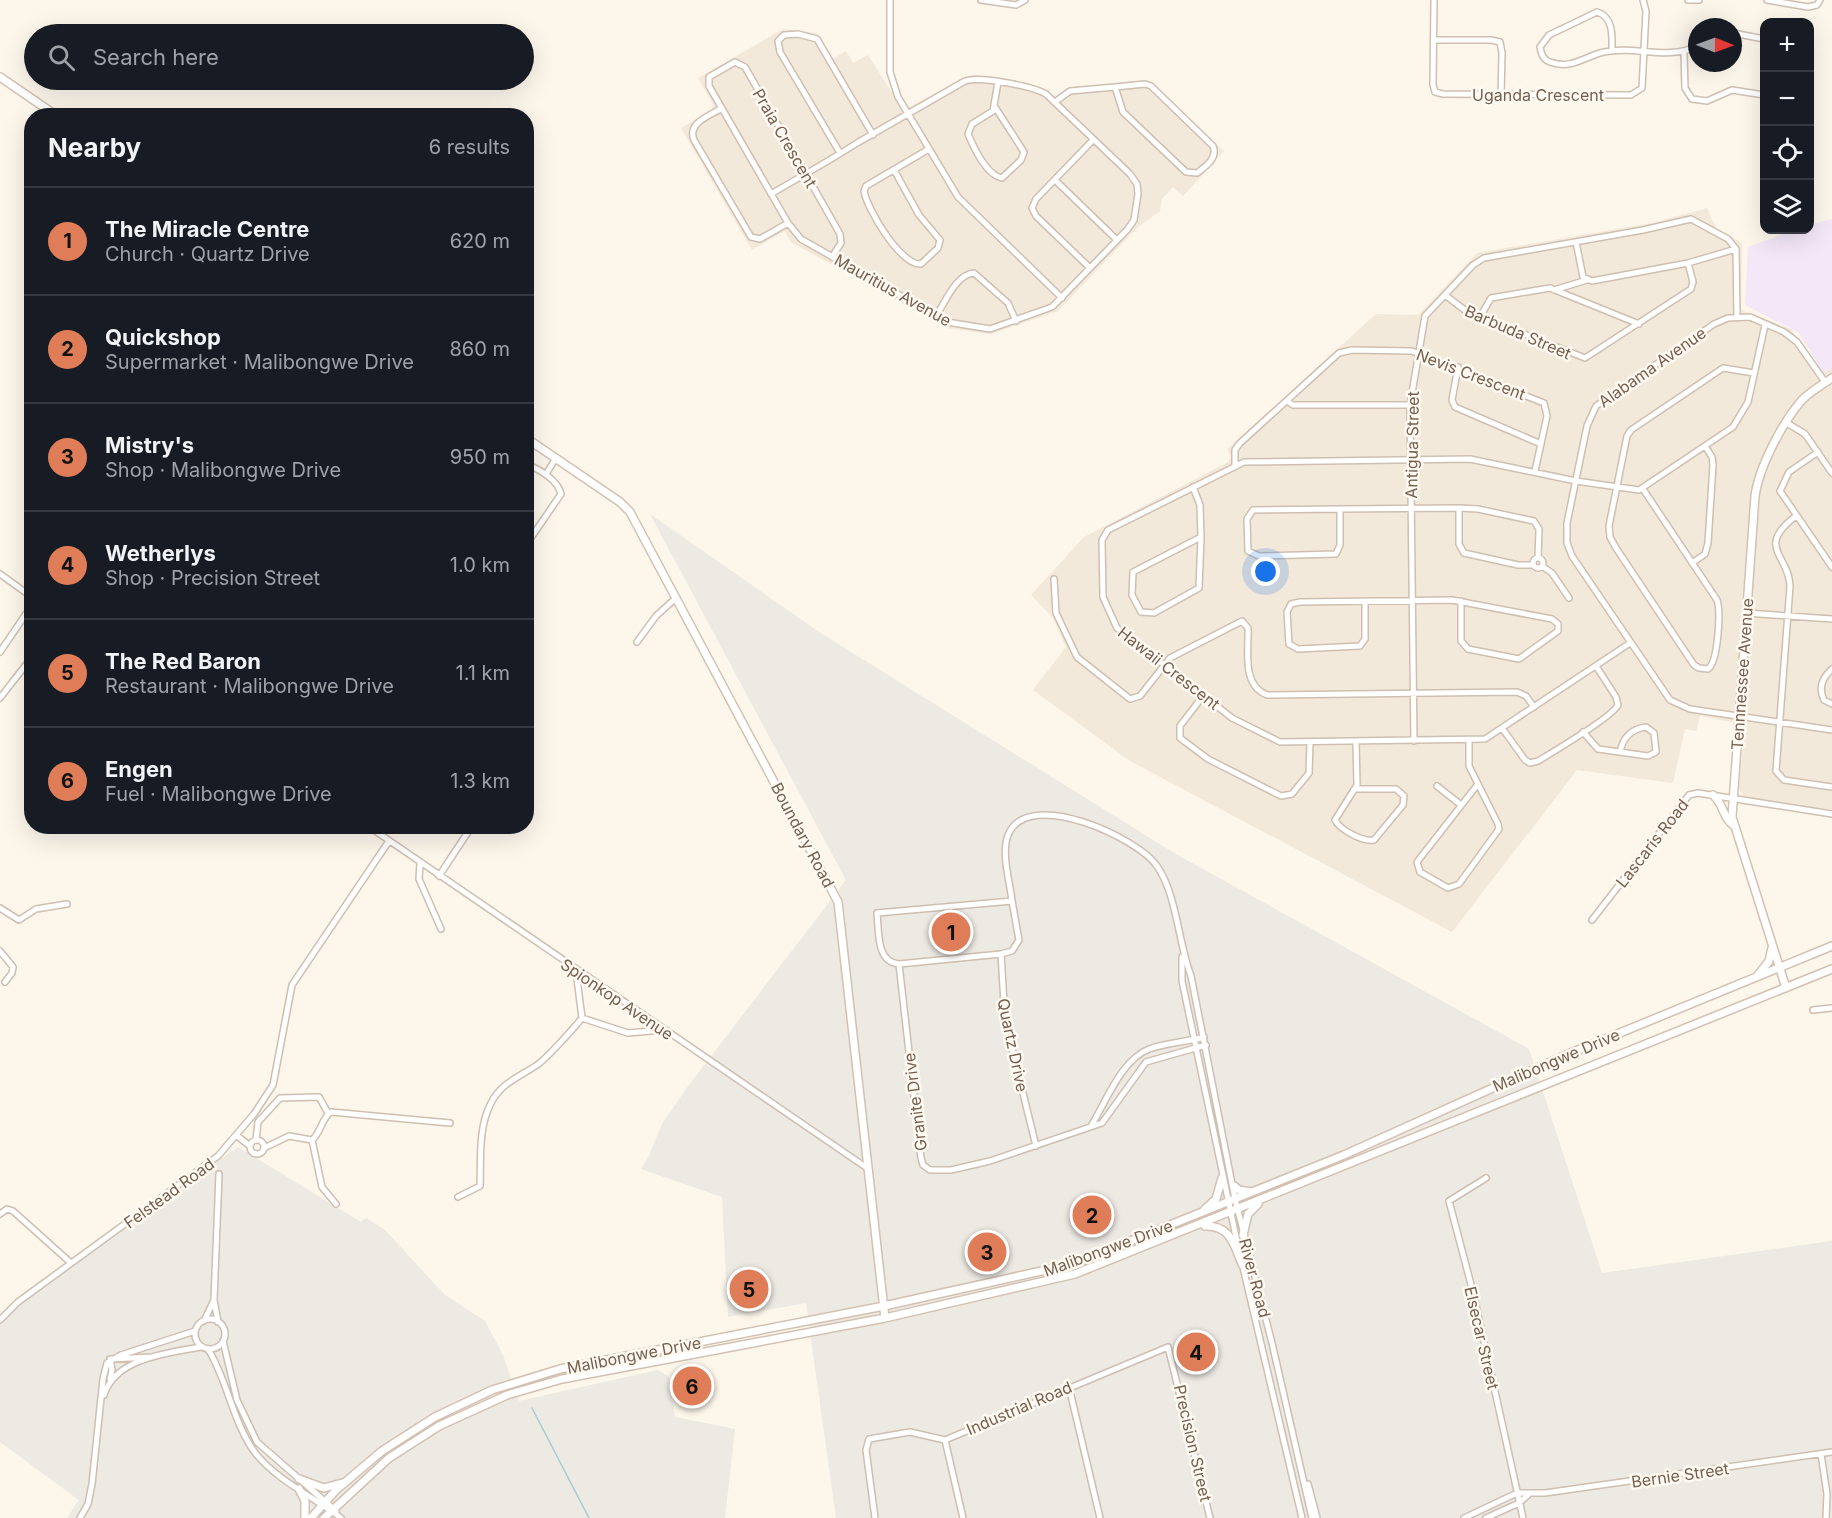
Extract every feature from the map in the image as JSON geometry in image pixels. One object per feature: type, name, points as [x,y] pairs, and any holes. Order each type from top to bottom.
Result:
[{"type":"main road","points":[[0,77],[45,108]]},
{"type":"main road","name":"Tennnessee Avenue","points":[[1786,988],[1732,825],[1738,717],[1757,482],[1787,423],[1803,399],[1829,380]]},
{"type":"main road","name":"Boundary Road","points":[[534,443],[627,508],[838,900],[885,1318]]},
{"type":"main road","points":[[1713,795],[1719,801],[1726,818],[1732,825]]},
{"type":"main road","points":[[1757,977],[1769,961],[1772,943]]},
{"type":"main road","name":"Malibongwe Drive","points":[[311,1518],[345,1482],[382,1451],[435,1417],[492,1390],[535,1376],[884,1306],[1064,1267],[1344,1155],[1566,1054],[1832,946]]},
{"type":"main road","name":"Malibongwe Drive","points":[[324,1518],[389,1458],[467,1411],[523,1390],[885,1318],[1075,1274],[1234,1212],[1832,969]]},
{"type":"main road","points":[[1193,1217],[1216,1199],[1222,1178]]},
{"type":"main road","points":[[1234,1186],[1239,1190],[1251,1192]]},
{"type":"main road","points":[[1243,1235],[1248,1214],[1262,1200]]},
{"type":"main road","points":[[1198,1226],[1219,1227],[1228,1233],[1242,1264]]},
{"type":"main road","points":[[299,1479],[324,1488],[345,1482]]},
{"type":"main road","points":[[299,1489],[306,1504],[305,1518]]},
{"type":"street","points":[[890,0],[890,79],[929,149],[958,197],[1062,297]]},
{"type":"street","points":[[981,0],[1016,5],[1025,0]]},
{"type":"street","name":"Uganda Crescent","points":[[1434,0],[1432,85],[1435,92],[1443,94],[1634,94],[1643,86],[1646,11],[1643,0]]},
{"type":"street","points":[[1688,0],[1699,0]]},
{"type":"street","points":[[1767,0],[1808,7],[1817,5],[1820,0]]},
{"type":"street","points":[[1612,51],[1610,24],[1604,15],[1597,12],[1549,35],[1540,48],[1546,60],[1556,63],[1579,63],[1599,53],[1612,51],[1645,53],[1684,52],[1688,50]]},
{"type":"street","points":[[840,153],[780,52],[778,41],[784,35],[798,33],[817,39],[873,135]]},
{"type":"street","points":[[1742,35],[1760,38]]},
{"type":"street","points":[[1434,40],[1500,42],[1501,94]]},
{"type":"street","points":[[1684,52],[1685,88],[1692,99],[1707,101],[1732,90],[1760,94]]},
{"type":"street","name":"Praia Crescent","points":[[711,89],[708,81],[713,73],[731,63],[741,64],[841,236],[840,245],[832,257]]},
{"type":"street","name":"Mauritius Avenue","points":[[711,89],[771,194],[788,223],[798,237],[950,323],[985,329],[1016,321],[1050,308],[1118,240],[1134,220],[1138,188],[1132,176],[1055,102],[1036,89],[998,82],[968,80],[771,194]]},
{"type":"street","points":[[995,107],[1024,152],[1021,160],[1002,178],[996,176],[988,168],[968,134],[972,124],[991,113],[995,107],[998,82]]},
{"type":"street","points":[[1055,102],[1070,90],[1145,84],[1151,86],[1213,146],[1213,158],[1197,173],[1186,172],[1123,112],[1115,87]]},
{"type":"street","points":[[722,108],[693,126],[691,130],[694,140],[751,237],[760,239],[788,223]]},
{"type":"street","points":[[1090,268],[1033,213],[1034,201],[1056,181],[1093,140]]},
{"type":"street","points":[[894,170],[919,215],[940,240],[938,248],[921,264],[911,263],[895,247],[865,196],[866,186],[929,149]]},
{"type":"street","points":[[1056,181],[1118,240]]},
{"type":"street","name":"Antigua Street","points":[[1414,741],[1410,405],[1425,316],[1480,259],[1690,219],[1728,239],[1736,249]]},
{"type":"street","points":[[1576,242],[1582,275],[1587,280]]},
{"type":"street","points":[[1554,290],[1587,280],[1688,263],[1736,249],[1737,316],[1754,318],[1784,332],[1797,342],[1829,380]]},
{"type":"street","name":"Barbuda Street","points":[[1445,295],[1461,308],[1480,317],[1583,358],[1691,290],[1693,282],[1688,263]]},
{"type":"street","points":[[936,316],[955,286],[966,274],[974,273],[1008,303],[1016,321]]},
{"type":"street","points":[[1480,317],[1487,302],[1493,297],[1545,288],[1639,324]]},
{"type":"street","name":"Alabama Avenue","points":[[1737,316],[1714,324],[1599,402],[1587,426],[1567,528],[1568,546],[1630,643],[1670,700],[1688,709],[1832,730]]},
{"type":"street","points":[[1754,373],[1723,368],[1630,430],[1609,526],[1612,540],[1694,665],[1705,669],[1711,667],[1714,660],[1719,606],[1643,489],[1730,430],[1737,421],[1748,402],[1765,325]]},
{"type":"street","name":"Nevis Crescent","points":[[1235,464],[1237,446],[1341,352],[1388,350],[1418,353],[1544,403],[1548,412],[1535,471]]},
{"type":"street","points":[[1458,367],[1452,397],[1455,407],[1541,444]]},
{"type":"street","points":[[1287,401],[1296,405],[1410,405]]},
{"type":"street","points":[[1787,423],[1805,434],[1832,472]]},
{"type":"street","points":[[1692,563],[1705,554],[1708,543],[1713,465],[1712,457],[1705,446]]},
{"type":"street","points":[[1818,452],[1789,472],[1781,485],[1782,495],[1832,567]]},
{"type":"street","points":[[546,474],[556,458]]},
{"type":"street","name":"Hawaii Crescent","points":[[1630,643],[1486,738],[1286,743],[1235,720],[1119,630],[1104,601],[1102,540],[1108,530],[1235,464],[1246,462],[1474,459],[1630,491],[1643,489]]},
{"type":"street","points":[[534,468],[546,474],[559,487],[560,496],[534,533]]},
{"type":"street","points":[[1192,487],[1200,505],[1201,537],[1199,588],[1154,614],[1141,612],[1132,595],[1133,572],[1201,537]]},
{"type":"street","points":[[1340,509],[1340,545],[1336,554],[1259,556],[1248,551],[1247,519],[1253,510],[1411,507],[1459,508],[1478,509],[1534,521],[1539,529],[1538,558],[1534,560],[1533,565]]},
{"type":"street","points":[[1459,508],[1460,544],[1464,553],[1518,565],[1533,565],[1537,568],[1542,566]]},
{"type":"street","points":[[1796,516],[1782,528],[1777,543],[1778,557],[1790,580],[1776,768],[1780,778],[1832,787]]},
{"type":"street","points":[[1538,558],[1543,560],[1542,566]]},
{"type":"street","points":[[1542,566],[1552,573],[1569,598]]},
{"type":"street","points":[[0,574],[24,591]]},
{"type":"street","points":[[1054,579],[1057,616],[1077,657],[1132,699],[1140,696],[1172,656],[1242,621],[1248,628],[1250,677],[1256,688],[1264,694],[1517,692],[1526,696],[1534,707]]},
{"type":"street","points":[[637,642],[656,616],[676,598]]},
{"type":"street","points":[[1365,602],[1365,639],[1360,646],[1298,649],[1289,644],[1287,612],[1291,604],[1412,600],[1461,601],[1552,619],[1558,624],[1558,631],[1519,659],[1468,649],[1461,641],[1461,601]]},
{"type":"street","points":[[1746,613],[1832,619]]},
{"type":"street","points":[[0,652],[24,616]]},
{"type":"street","points":[[1502,728],[1525,760],[1533,763],[1583,732],[1613,712],[1618,705],[1616,697],[1596,666]]},
{"type":"street","points":[[0,698],[24,667]]},
{"type":"street","points":[[1832,669],[1823,678],[1821,690],[1824,700],[1832,704]]},
{"type":"street","points":[[1203,696],[1180,726],[1180,738],[1208,759],[1281,796],[1292,794],[1308,775],[1310,743]]},
{"type":"street","points":[[1583,732],[1597,748],[1620,752],[1653,755],[1657,748],[1654,733],[1646,727],[1633,731],[1624,739],[1620,752]]},
{"type":"street","points":[[1469,740],[1469,766],[1478,784],[1499,829],[1459,884],[1450,888],[1420,872],[1417,867],[1419,860],[1478,784]]},
{"type":"street","points":[[1355,789],[1396,789],[1404,796],[1402,805],[1374,840],[1365,840],[1335,822],[1336,814],[1355,789],[1356,742]]},
{"type":"street","points":[[1437,786],[1461,805]]},
{"type":"street","name":"Lascaris Road","points":[[1592,920],[1686,798],[1694,794],[1832,814]]},
{"type":"street","points":[[1012,901],[877,913],[882,956],[889,963],[899,964],[1012,951],[1018,940],[1006,850],[1008,834],[1018,820],[1037,814],[1074,819],[1101,828],[1156,865],[1167,885],[1182,953]]},
{"type":"street","name":"Spionkop Avenue","points":[[379,834],[576,971],[867,1168]]},
{"type":"street","points":[[439,876],[467,834]]},
{"type":"street","name":"Felstead Road","points":[[0,1320],[13,1305],[208,1166],[236,1135],[273,1085],[292,985],[389,841]]},
{"type":"street","points":[[420,863],[419,879],[441,929]]},
{"type":"street","points":[[0,908],[19,920],[36,909],[67,904]]},
{"type":"street","points":[[0,951],[13,967],[4,982]]},
{"type":"street","name":"River Road","points":[[1182,953],[1191,976],[1234,1186],[1231,1201]]},
{"type":"street","name":"River Road","points":[[1182,953],[1182,981],[1222,1178],[1243,1235],[1272,1343],[1312,1518]]},
{"type":"street","name":"Quartz Drive","points":[[1001,954],[1005,1020],[1036,1146]]},
{"type":"street","name":"Granite Drive","points":[[899,964],[923,1165],[930,1170],[951,1170],[990,1161],[1106,1120],[1146,1062],[1206,1045]]},
{"type":"street","points":[[576,971],[582,1018]]},
{"type":"street","points":[[1813,1010],[1832,1008]]},
{"type":"street","points":[[582,1018],[628,1033],[663,1030]]},
{"type":"street","points":[[458,1197],[480,1186],[483,1134],[487,1111],[495,1096],[512,1079],[543,1060],[582,1018]]},
{"type":"street","points":[[1091,1126],[1133,1058],[1149,1049],[1204,1037]]},
{"type":"street","points":[[250,1146],[256,1140],[258,1122],[280,1098],[319,1097],[328,1113]]},
{"type":"street","points":[[328,1113],[450,1123]]},
{"type":"street","points":[[312,1140],[319,1133],[328,1113]]},
{"type":"street","points":[[236,1135],[256,1154],[289,1136],[312,1140]]},
{"type":"street","points":[[256,1140],[262,1142],[264,1148]]},
{"type":"street","points":[[312,1140],[322,1186],[336,1204]]},
{"type":"street","points":[[219,1174],[214,1300],[218,1322],[224,1331],[223,1341],[237,1400],[250,1432],[269,1455],[340,1517]]},
{"type":"street","name":"Elsecar Street","points":[[1486,1178],[1449,1201],[1473,1292],[1523,1518]]},
{"type":"street","points":[[0,1215],[7,1209],[13,1211],[71,1263]]},
{"type":"street","name":"River Road","points":[[1234,1212],[1242,1264],[1302,1518]]},
{"type":"street","points":[[110,1359],[195,1331],[204,1321],[214,1300]]},
{"type":"street","points":[[204,1321],[218,1322]]},
{"type":"street","points":[[195,1331],[196,1341],[201,1347]]},
{"type":"street","points":[[110,1380],[125,1368],[153,1358],[201,1347],[208,1349],[218,1347],[223,1341]]},
{"type":"street","name":"Precision Street","points":[[1156,1352],[1168,1347],[1172,1354],[1210,1518]]},
{"type":"street","points":[[208,1349],[217,1364],[251,1446],[268,1466],[299,1489],[324,1503]]},
{"type":"street","name":"Industrial Road","points":[[874,1518],[867,1450],[869,1439],[910,1432],[945,1440],[1156,1352]]},
{"type":"street","points":[[110,1359],[143,1356],[153,1358]]},
{"type":"street","points":[[100,1408],[110,1380],[112,1367],[110,1359]]},
{"type":"street","points":[[80,1518],[91,1494],[103,1379],[110,1359]]},
{"type":"street","points":[[1069,1387],[1100,1518]]},
{"type":"street","points":[[945,1440],[963,1518]]},
{"type":"street","name":"Bernie Street","points":[[1517,1493],[1528,1495],[1832,1452]]},
{"type":"street","points":[[1821,1454],[1827,1494],[1826,1518]]},
{"type":"street","points":[[1303,1475],[1310,1489],[1317,1518]]},
{"type":"street","points":[[1464,1518],[1517,1493]]},
{"type":"street","points":[[1486,1518],[1519,1503],[1528,1495]]},
{"type":"shaded area","points":[[783,29],[817,33],[833,59],[846,51],[853,63],[868,55],[903,110],[972,75],[1042,90],[1055,99],[1068,88],[1150,82],[1224,151],[1183,196],[1173,187],[1162,199],[1160,211],[1137,228],[1058,311],[991,334],[946,328],[791,242],[785,231],[752,250],[681,128],[712,110],[713,104],[698,78]]},
{"type":"shaded area","points":[[1707,208],[1716,228],[1742,243],[1741,310],[1791,329],[1823,373],[1832,367],[1832,811],[1746,799],[1739,790],[1745,725],[1700,716],[1696,731],[1685,729],[1673,783],[1577,770],[1452,932],[1130,761],[1033,690],[1066,647],[1053,618],[1031,595],[1084,537],[1228,462],[1231,457],[1227,449],[1376,314],[1418,315],[1477,253],[1652,223]]},
{"type":"shaded area","points":[[1832,219],[1832,368],[1823,373],[1799,333],[1745,305],[1748,247],[1783,234],[1814,234],[1814,224]]},
{"type":"shaded area","points":[[650,514],[819,632],[1174,853],[1529,1049],[1602,1273],[1832,1241],[1832,1518],[836,1518],[806,1303],[728,1317],[722,1197],[641,1169],[662,1124],[689,1085],[846,880]]},
{"type":"shaded area","points":[[238,1147],[361,1222],[366,1218],[385,1230],[445,1295],[485,1321],[503,1355],[519,1401],[658,1370],[669,1377],[675,1417],[735,1429],[725,1518],[67,1518],[79,1500],[0,1442],[0,1320],[7,1311]]},
{"type":"waterway","points":[[532,1408],[589,1518]]},
{"type":"place","name":"The Miracle Centre","points":[[951,932]]},
{"type":"place","name":"Quickshop","points":[[1092,1215]]},
{"type":"place","name":"Mistry's","points":[[987,1252]]},
{"type":"place","name":"The Red Baron","points":[[749,1289]]},
{"type":"place","name":"Wetherlys","points":[[1196,1352]]},
{"type":"place","name":"Engen","points":[[692,1386]]}]
